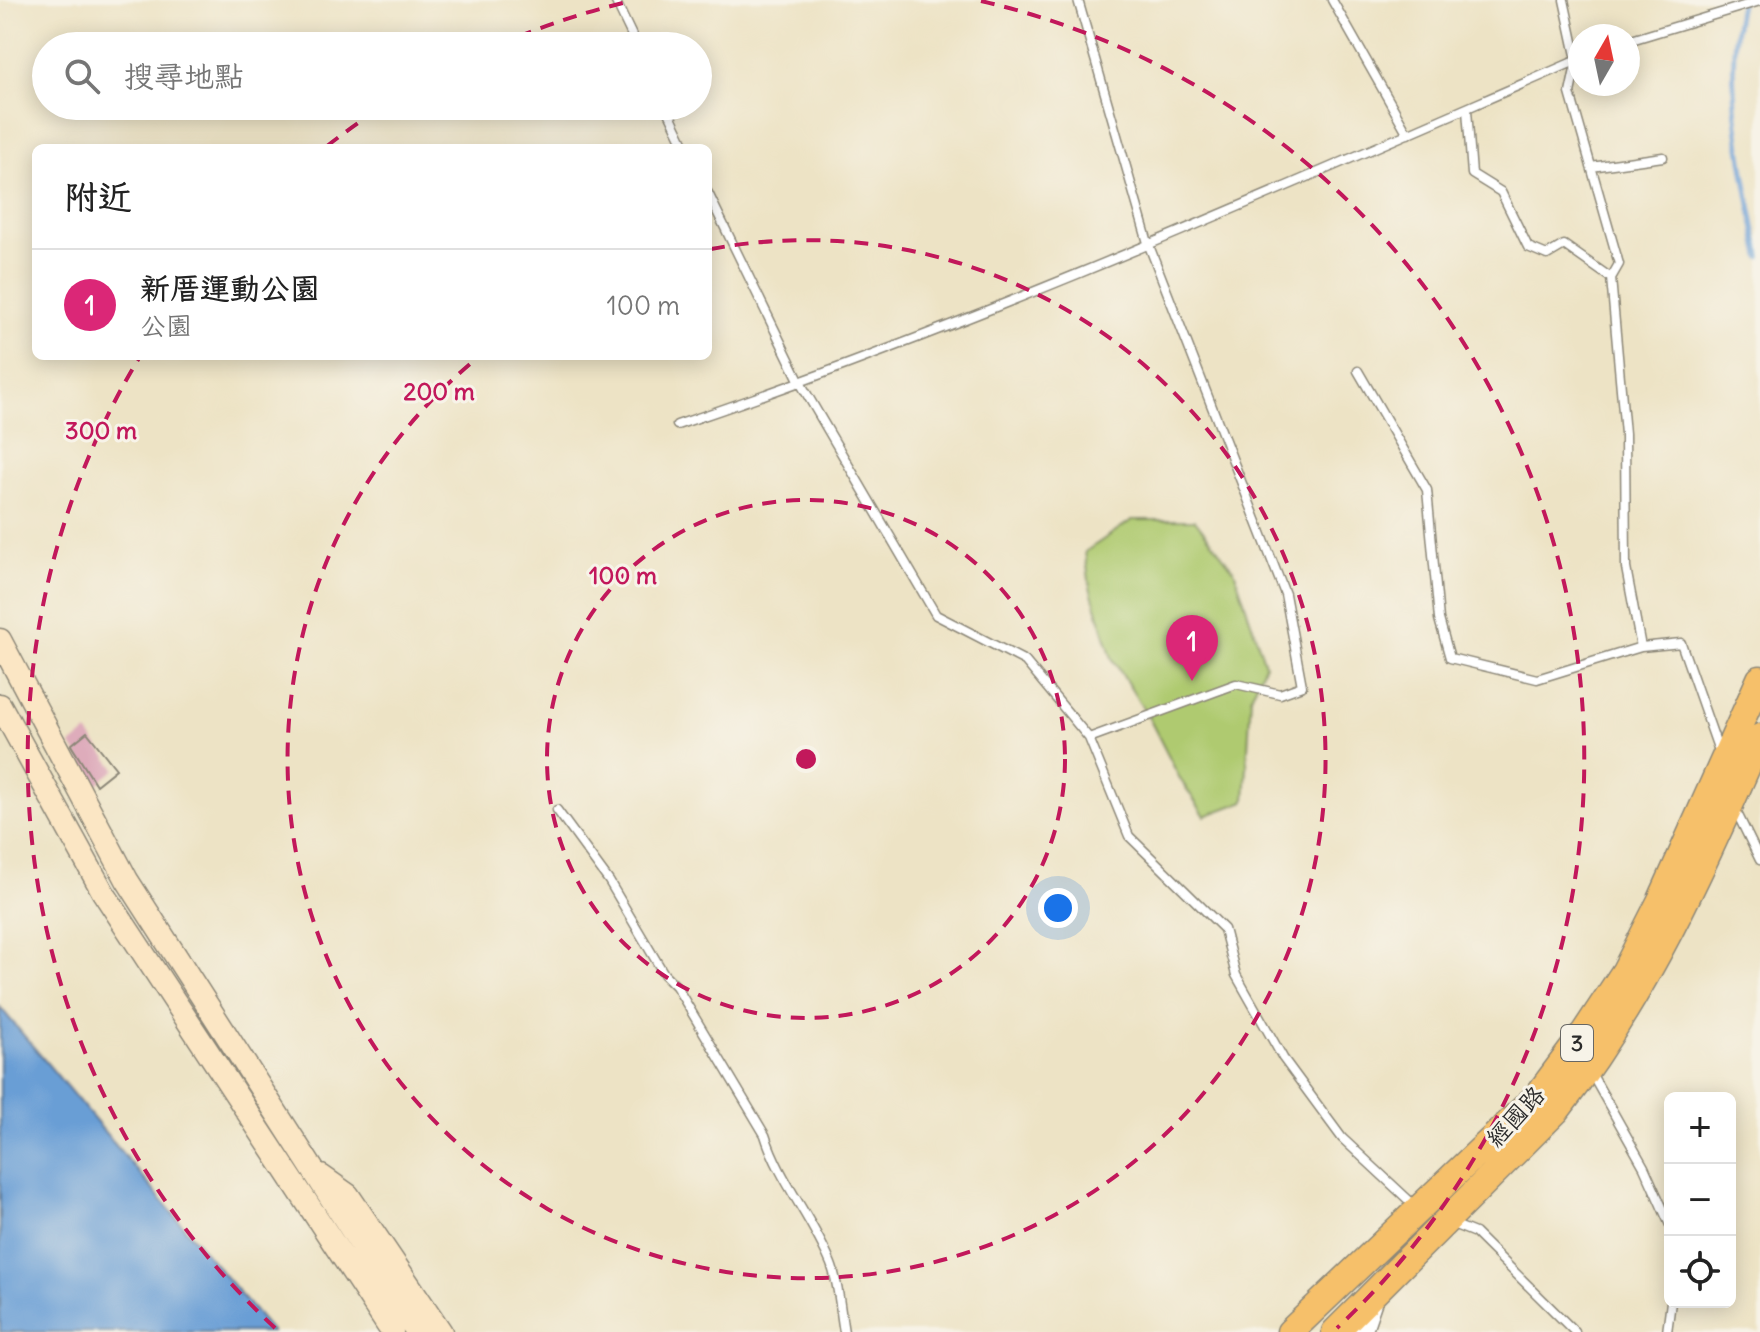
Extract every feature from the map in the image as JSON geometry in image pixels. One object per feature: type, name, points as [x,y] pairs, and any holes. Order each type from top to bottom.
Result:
[{"type":"main road","points":[[0,640],[127,880],[417,1332]]},
{"type":"main road","name":"經國路","points":[[1335,1332],[1557,1110],[1589,1070],[1630,1008],[1668,937],[1722,796],[1723,764],[1760,679]]},
{"type":"main road","points":[[0,705],[103,892],[392,1332]]},
{"type":"main road","name":"經國路","points":[[1290,1332],[1460,1173],[1538,1095],[1625,971],[1722,796],[1760,737]]},
{"type":"main road","points":[[295,1187],[312,1169]]},
{"type":"main road","points":[[312,1169],[348,1195],[441,1332]]},
{"type":"street","points":[[1361,1332],[1377,1288]]},
{"type":"lane","points":[[615,0],[630,32]]},
{"type":"lane","points":[[1078,0],[1148,243],[1285,594],[1302,686],[1280,694],[1236,684],[1089,738]]},
{"type":"lane","points":[[1332,0],[1408,134]]},
{"type":"lane","points":[[1564,0],[1570,24]]},
{"type":"lane","points":[[1640,37],[1760,1]]},
{"type":"lane","points":[[677,425],[801,384],[1148,243],[1568,65]]},
{"type":"lane","points":[[1571,96],[1619,264],[1611,278],[1625,434],[1626,568],[1641,647]]},
{"type":"lane","points":[[1467,110],[1472,174],[1501,192],[1528,247],[1547,255],[1564,245],[1611,278]]},
{"type":"lane","points":[[673,120],[684,144]]},
{"type":"lane","points":[[1591,167],[1663,157]]},
{"type":"lane","points":[[712,201],[801,384],[936,615],[1025,661],[1089,738],[1129,836],[1224,929],[1236,975],[1283,1058],[1342,1138],[1418,1209],[1475,1233],[1575,1332]]},
{"type":"lane","points":[[1358,371],[1427,490],[1439,619],[1450,658],[1537,679],[1641,647],[1681,643],[1723,764]]},
{"type":"lane","points":[[1722,796],[1760,860]]},
{"type":"lane","points":[[557,810],[609,881],[765,1135],[770,1153],[802,1205],[832,1267],[844,1332]]},
{"type":"lane","points":[[1589,1070],[1644,1167],[1664,1212]]},
{"type":"lane","points":[[1667,1332],[1670,1308]]},
{"type":"green space","points":[[1132,520],[1195,520],[1234,570],[1265,664],[1251,697],[1245,801],[1205,816],[1180,779],[1149,718],[1112,658],[1090,587],[1085,552]]},
{"type":"water","points":[[0,1007],[272,1332],[0,1332]]},
{"type":"building","points":[[87,732],[116,769],[96,785],[71,745]]},
{"type":"waterway","points":[[1741,0],[1735,32],[1734,96],[1742,162],[1760,257]]},
{"type":"place","name":"新厝運動公園","points":[[1192,681]]}]
